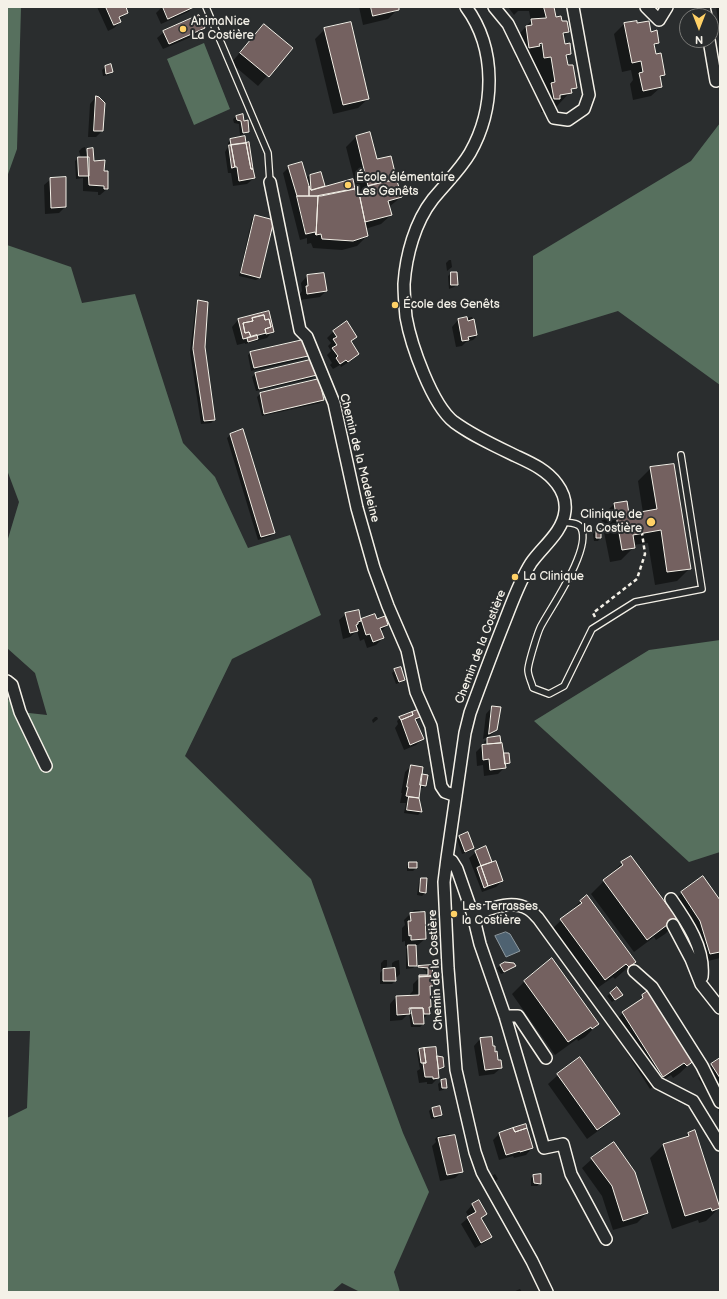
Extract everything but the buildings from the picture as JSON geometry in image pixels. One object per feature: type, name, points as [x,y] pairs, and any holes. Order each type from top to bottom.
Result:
[{"type":"street","name":"Chemin de la Costière","points":[[466,7],[472,14],[478,28],[486,54],[489,80],[487,106],[480,132],[470,154],[459,170],[432,200],[414,234],[409,250],[404,291],[407,319],[415,348],[427,381],[447,415],[454,422],[475,436],[538,467],[553,479],[561,489],[564,501],[564,516],[562,522],[554,535],[532,562],[520,582],[484,673],[467,722],[446,858],[444,882],[456,1070],[475,1152],[486,1178],[532,1261],[547,1292]]},
{"type":"street","points":[[494,7],[508,24],[554,118],[568,120],[584,109],[589,94],[573,7]]},
{"type":"street","points":[[646,7],[658,20],[667,7]]},
{"type":"street","points":[[710,48],[716,81]]},
{"type":"street","name":"Chemin de la Madeleine","points":[[270,182],[300,330],[307,336],[334,403],[357,508],[374,568],[407,650],[416,692],[431,726],[441,786],[445,792],[456,796]]},
{"type":"street","points":[[7,681],[12,685],[20,712],[46,766]]},
{"type":"street","points":[[446,858],[452,861],[455,865],[472,915],[480,944],[505,1016],[544,1148],[563,1144],[571,1174],[606,1239]]},
{"type":"street","points":[[671,899],[687,923],[698,947],[702,970],[701,984]]},
{"type":"street","points":[[472,915],[508,905],[519,906],[529,910],[538,918],[658,1083],[693,1101],[720,1145]]},
{"type":"street","points":[[673,925],[691,959],[701,984],[720,1008]]},
{"type":"street","points":[[634,972],[652,987],[702,1066],[720,1102]]},
{"type":"street","points":[[505,1016],[518,1016],[546,1058]]},
{"type":"lane","name":"Chemin de la Madeleine","points":[[206,7],[268,154],[270,182]]},
{"type":"lane","points":[[562,522],[577,524],[581,528],[584,536],[582,546],[571,572],[540,627],[528,670],[534,688],[549,694],[564,686],[592,629],[635,602],[702,589],[681,455]]},
{"type":"path","points":[[600,624],[593,613],[636,579],[645,554],[642,533]]},
{"type":"green space","points":[[7,7],[21,7],[17,149],[7,177]]},
{"type":"green space","points":[[204,43],[230,109],[194,125],[167,59]]},
{"type":"green space","points":[[720,123],[720,385],[618,311],[533,337],[533,256],[691,161]]},
{"type":"green space","points":[[7,245],[71,267],[82,303],[135,294],[183,443],[215,477],[248,548],[290,535],[321,615],[232,659],[185,756],[311,879],[403,1133],[429,1192],[394,1272],[400,1292],[360,1292],[342,1283],[332,1292],[7,1292],[7,1118],[27,1108],[30,1031],[7,1031],[7,698],[20,712],[47,715],[35,673],[7,648],[7,542],[19,502],[7,470]]},
{"type":"green space","points":[[720,640],[720,852],[689,862],[534,721],[649,650]]},
{"type":"water","points":[[506,932],[510,934],[520,951],[506,957],[495,936]]},
{"type":"place","name":"AnimaNice La Costière","points":[[183,29]]},
{"type":"place","name":"École élémentaire Les Genêts","points":[[348,185]]},
{"type":"place","name":"École des Genêts","points":[[395,305]]},
{"type":"place","name":"Clinique de la Costière","points":[[651,522]]},
{"type":"place","name":"La Clinique","points":[[515,577]]},
{"type":"place","name":"Les Terrasses la Costière","points":[[454,914]]}]
